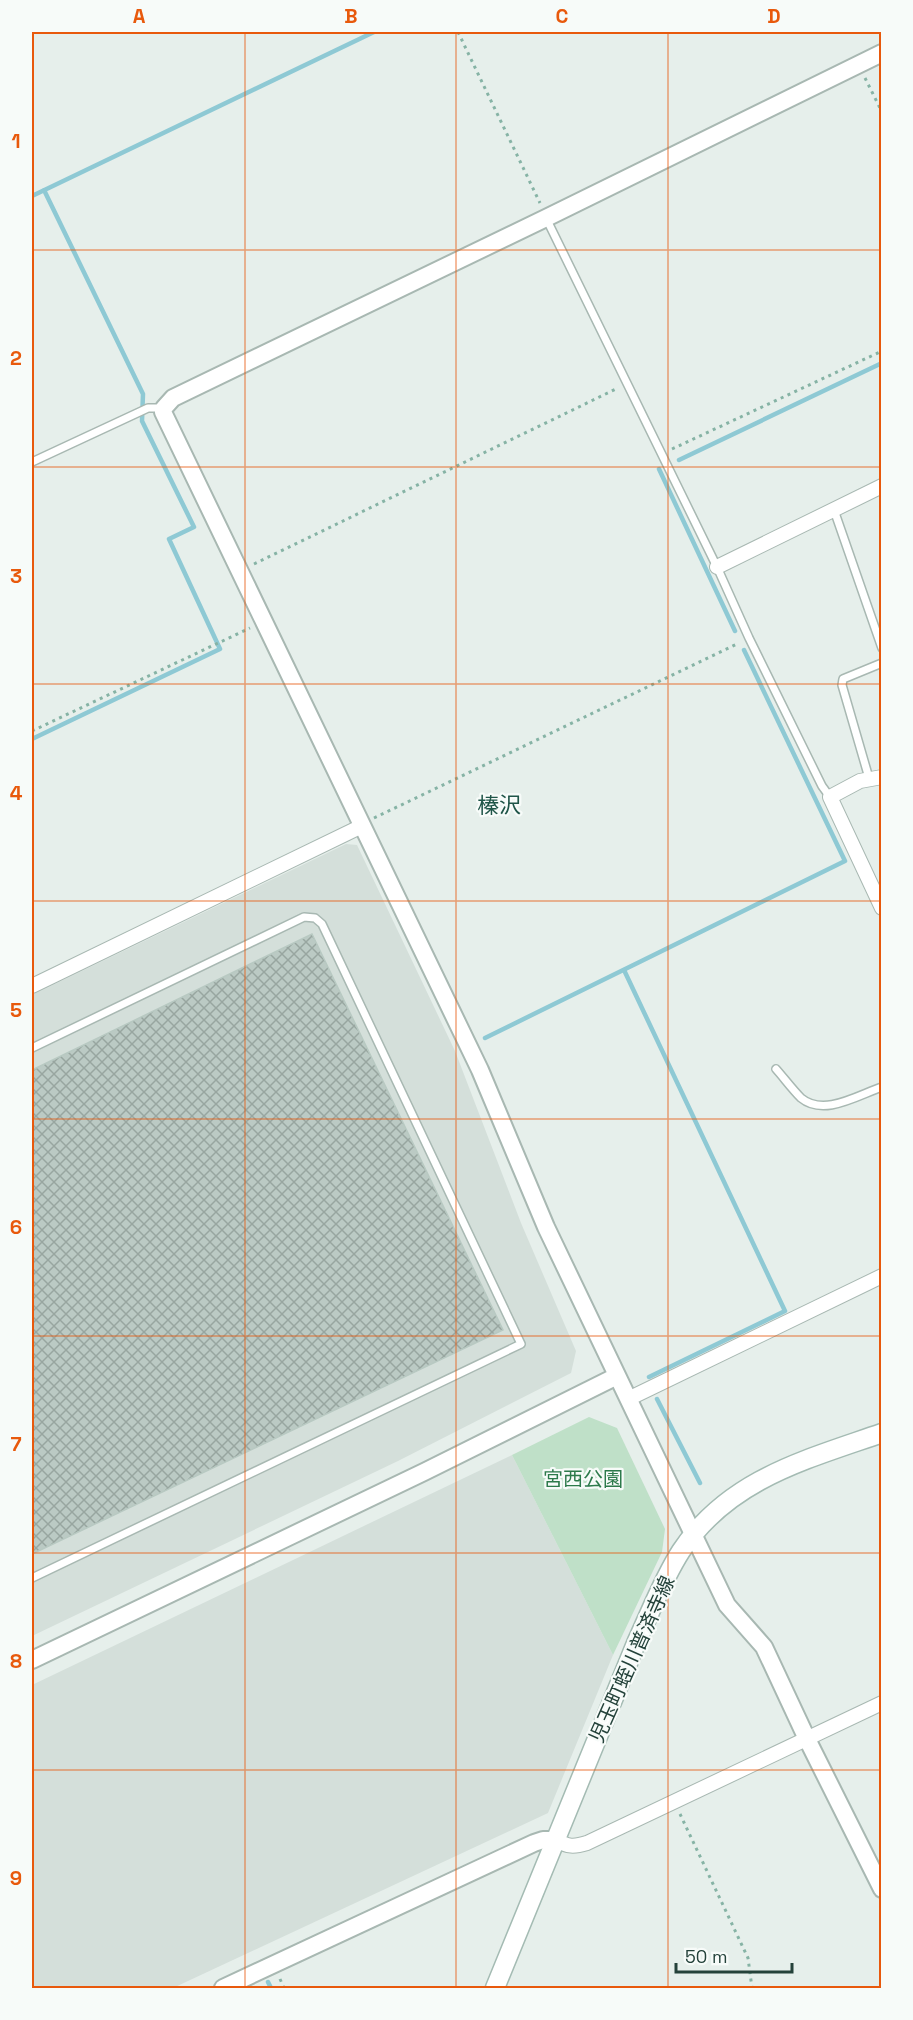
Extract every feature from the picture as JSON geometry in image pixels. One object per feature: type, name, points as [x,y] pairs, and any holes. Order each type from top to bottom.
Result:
[{"type":"main road","name":"児玉町蛭川普済寺線","points":[[495,1989],[659,1592],[681,1552],[694,1534],[735,1495],[772,1472],[882,1433]]},
{"type":"street","points":[[882,53],[173,398],[164,408],[165,419],[480,1070],[546,1227],[727,1605],[764,1647],[882,1889]]},
{"type":"street","points":[[717,567],[882,486]]},
{"type":"street","points":[[875,778],[860,781],[830,797],[882,908]]},
{"type":"street","points":[[32,986],[362,826]]},
{"type":"street","points":[[628,1399],[882,1276]]},
{"type":"street","points":[[32,1660],[424,1472],[617,1376]]},
{"type":"street","points":[[223,1989],[534,1843],[556,1840],[574,1847],[587,1843],[882,1703]]},
{"type":"lane","points":[[546,218],[717,567],[748,638],[822,786],[830,797]]},
{"type":"lane","points":[[32,462],[148,408],[164,408]]},
{"type":"lane","points":[[834,510],[882,648]]},
{"type":"lane","points":[[875,778],[842,685],[843,679],[882,663]]},
{"type":"lane","points":[[32,1048],[304,917],[315,918],[322,924],[521,1344],[32,1578]]},
{"type":"lane","points":[[776,1069],[802,1098],[816,1106],[836,1104],[882,1087]]},
{"type":"path","points":[[458,32],[546,218]]},
{"type":"path","points":[[858,64],[882,112]]},
{"type":"path","points":[[662,453],[882,351]]},
{"type":"path","points":[[239,572],[628,384]]},
{"type":"path","points":[[32,731],[263,622]]},
{"type":"path","points":[[362,826],[748,638]]},
{"type":"path","points":[[674,1802],[748,1958],[752,1989]]},
{"type":"shaded area","points":[[346,844],[357,845],[455,1051],[521,1223],[576,1351],[571,1373],[398,1461],[32,1636],[32,995]]},
{"type":"shaded area","points":[[512,1455],[613,1655],[548,1813],[173,1988],[32,1988],[32,1685]]},
{"type":"green space","name":"宮西公園","points":[[589,1417],[617,1428],[665,1529],[662,1552],[613,1655],[512,1455]]},
{"type":"building","points":[[312,934],[503,1330],[32,1554],[32,1070]]},
{"type":"waterway","points":[[32,196],[374,32]]},
{"type":"waterway","points":[[32,739],[220,649],[169,539],[194,527],[142,421],[143,394],[44,190]]},
{"type":"waterway","points":[[679,460],[882,363]]},
{"type":"waterway","points":[[659,469],[735,631]]},
{"type":"waterway","points":[[485,1038],[845,861],[744,650]]},
{"type":"waterway","points":[[624,970],[785,1311],[649,1377]]},
{"type":"waterway","points":[[657,1399],[700,1483]]},
{"type":"waterway","points":[[268,1982],[271,1988]]},
{"type":"district","name":"榛沢","points":[[499,805]]}]
